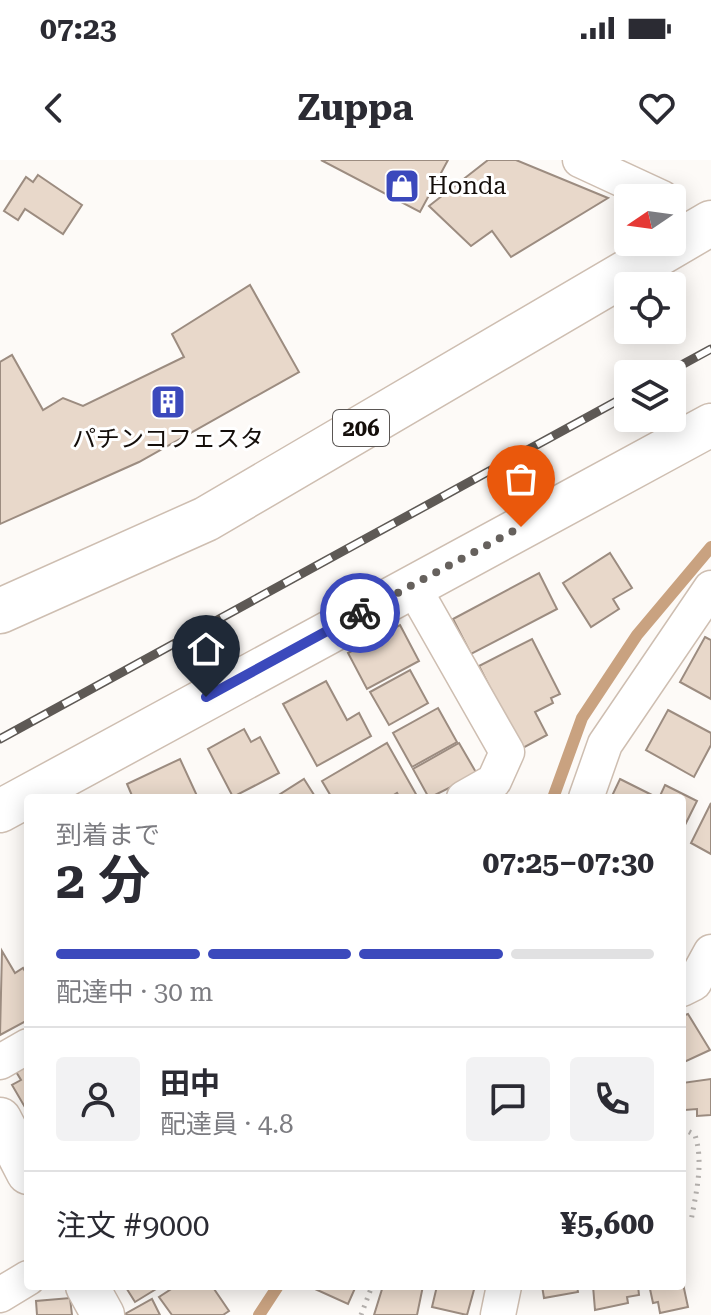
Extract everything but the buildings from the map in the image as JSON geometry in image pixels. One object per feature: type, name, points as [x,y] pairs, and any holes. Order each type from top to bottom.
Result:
[{"type":"highway","name":"206","points":[[0,611],[206,519],[690,224]]},
{"type":"street","points":[[580,160],[632,184]]},
{"type":"street","points":[[31,794],[711,425]]},
{"type":"street","points":[[412,585],[507,752],[494,781],[471,794]]},
{"type":"street","points":[[587,794],[605,744],[711,588]]},
{"type":"street","points":[[0,811],[24,798]]},
{"type":"street","points":[[686,987],[694,983],[711,952]]},
{"type":"street","points":[[0,1062],[24,1048]]},
{"type":"street","points":[[0,1119],[24,1165]]},
{"type":"street","points":[[0,1295],[24,1280]]},
{"type":"street","points":[[89,1290],[103,1315]]},
{"type":"street","points":[[498,1315],[503,1290]]},
{"type":"path","points":[[686,1130],[695,1135],[698,1145],[699,1176],[691,1221]]},
{"type":"path","points":[[361,1315],[370,1290]]},
{"type":"waterway","points":[[554,794],[582,718],[637,635],[711,547]]},
{"type":"waterway","points":[[259,1315],[275,1290]]},
{"type":"railway","points":[[686,363],[711,349]]},
{"type":"railway","points":[[0,739],[614,403]]},
{"type":"way so far","points":[[360,613],[521,527]]},
{"type":"place","name":"Honda","points":[[402,186]]},
{"type":"place","name":"パチンコフェスタ","points":[[168,402]]},
{"type":"route","points":[[206,697],[360,613]]}]
